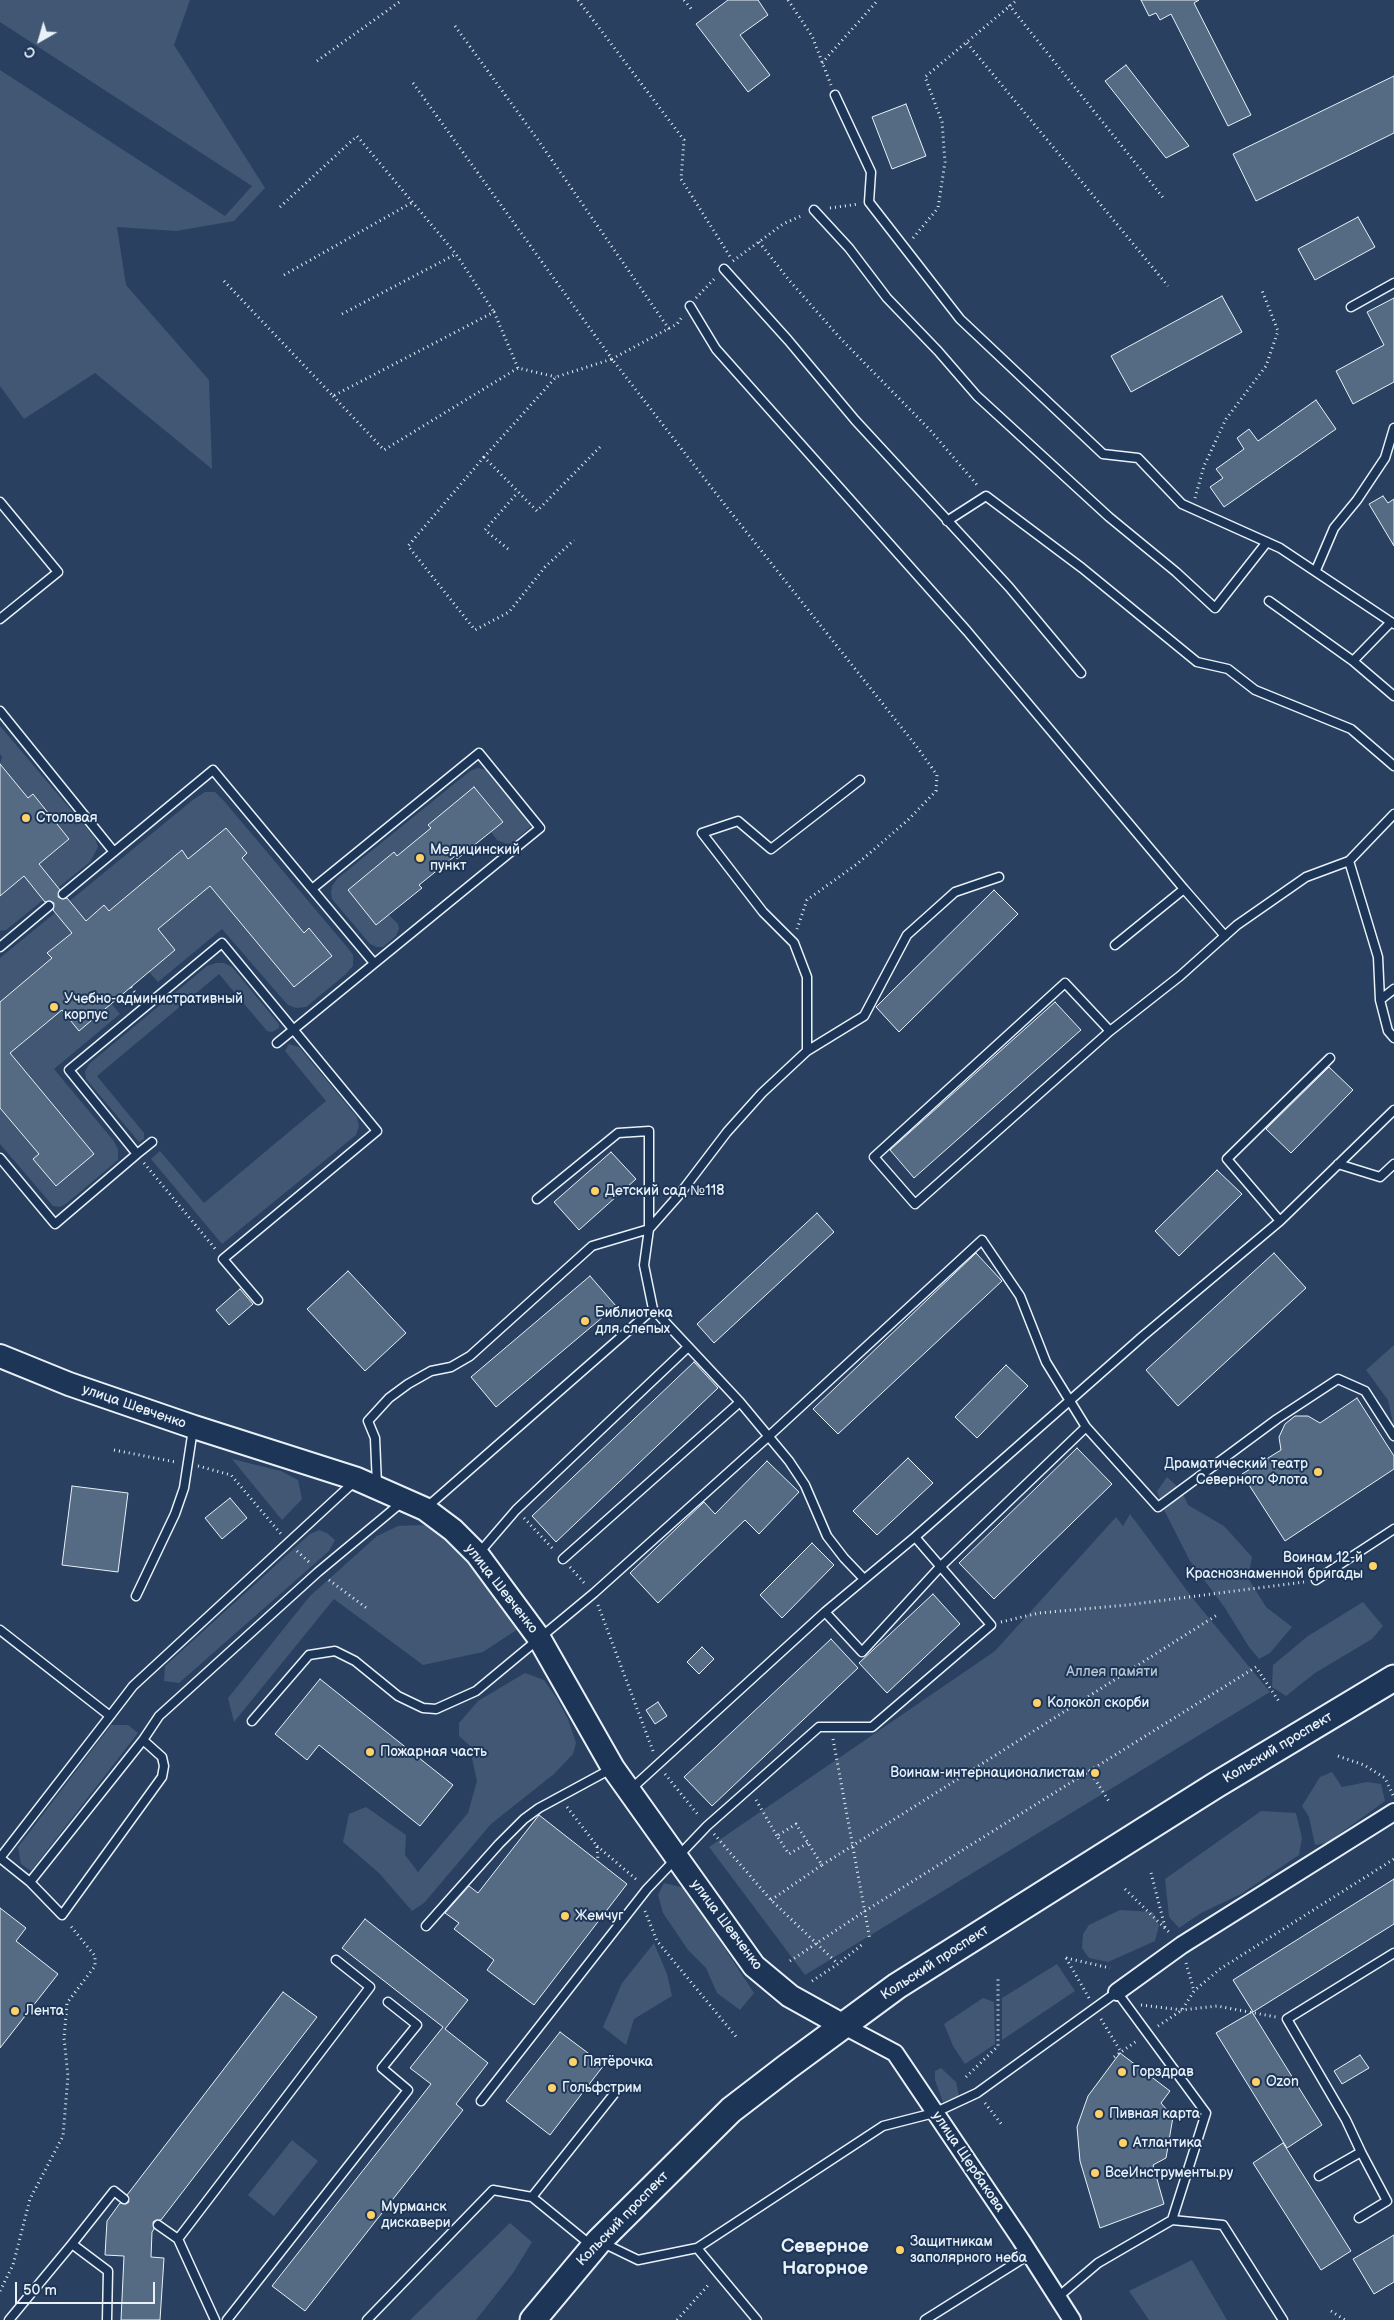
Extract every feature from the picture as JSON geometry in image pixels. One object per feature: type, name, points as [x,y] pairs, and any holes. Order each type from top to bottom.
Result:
[{"type":"main road","name":"улица Шевченко","points":[[0,1356],[69,1384],[367,1483],[425,1509],[453,1530],[477,1554],[539,1638],[628,1791],[754,1966],[790,1996],[844,2026]]},
{"type":"main road","name":"Кольский проспект","points":[[533,2320],[596,2244],[731,2110],[897,1986],[1216,1785],[1394,1678]]},
{"type":"street","points":[[1116,1992],[1182,1945],[1394,1812]]},
{"type":"street","name":"улица Щербакова","points":[[844,2026],[895,2053],[1072,2320]]},
{"type":"lane","points":[[835,95],[872,172],[869,202],[960,319],[1103,454],[1138,458],[1182,504],[1267,542],[1316,570],[1392,623],[1353,661]]},
{"type":"lane","points":[[814,210],[849,248],[887,298],[938,351],[977,396],[1108,517],[1176,572],[1215,608],[1267,542]]},
{"type":"lane","points":[[724,269],[788,340],[855,420],[1009,587],[1081,673]]},
{"type":"lane","points":[[1351,307],[1394,283]]},
{"type":"lane","points":[[690,306],[716,349],[967,631],[1225,936]]},
{"type":"lane","points":[[1316,570],[1334,528],[1357,500],[1385,458],[1394,428]]},
{"type":"lane","points":[[947,521],[986,496],[1082,568],[1197,662],[1228,669],[1255,690],[1350,729],[1394,766]]},
{"type":"lane","points":[[0,502],[58,572],[0,619]]},
{"type":"lane","points":[[1269,601],[1353,661],[1394,696]]},
{"type":"lane","points":[[0,711],[114,852]]},
{"type":"lane","points":[[277,1043],[540,828],[479,753],[312,889]]},
{"type":"lane","points":[[63,894],[213,770],[374,963]]},
{"type":"lane","points":[[807,1051],[807,977],[792,941],[763,912],[702,832],[738,821],[770,849],[860,780]]},
{"type":"lane","points":[[1110,1030],[1064,983],[874,1158],[915,1204],[1110,1030],[1167,986],[1237,925],[1306,877],[1349,861],[1394,814]]},
{"type":"lane","points":[[1349,861],[1378,957],[1380,1000],[1388,1031],[1394,1038]]},
{"type":"lane","points":[[143,1740],[162,1757],[164,1766],[162,1777],[62,1915],[30,1882],[0,1858],[133,1686],[288,1542],[367,1483],[374,1438],[368,1420],[389,1398],[408,1384],[431,1371],[451,1367],[470,1356],[592,1246],[649,1229],[679,1196],[728,1132],[762,1094],[807,1051],[864,1016],[907,935],[955,892],[999,876]]},
{"type":"lane","points":[[1115,945],[1184,889]]},
{"type":"lane","points":[[0,947],[49,906]]},
{"type":"lane","points":[[138,1154],[69,1070],[222,943],[377,1131],[223,1259],[258,1300]]},
{"type":"lane","points":[[1380,1000],[1394,989]]},
{"type":"lane","points":[[1280,1221],[1227,1159],[1330,1058]]},
{"type":"lane","points":[[628,1791],[825,1612],[915,1537],[1143,1336],[1280,1221],[1394,1110]]},
{"type":"lane","points":[[536,1199],[618,1133],[649,1131],[649,1229],[644,1265],[653,1309],[687,1348],[740,1402],[789,1461],[805,1485],[827,1536],[864,1579]]},
{"type":"lane","points":[[0,1158],[55,1224],[152,1142]]},
{"type":"lane","points":[[1338,1164],[1380,1177],[1394,1164]]},
{"type":"lane","points":[[252,1720],[309,1656],[335,1651],[354,1661],[398,1696],[423,1708],[436,1709],[476,1691],[594,1594],[982,1240],[1020,1296],[1046,1362],[1086,1427],[1158,1507],[1277,1419],[1338,1379],[1365,1391],[1394,1436]]},
{"type":"lane","points":[[425,1509],[653,1309]]},
{"type":"lane","points":[[477,1554],[516,1510],[687,1348]]},
{"type":"lane","points":[[563,1559],[740,1402]]},
{"type":"lane","points":[[136,1596],[175,1514],[188,1464],[194,1427]]},
{"type":"lane","points":[[825,1612],[862,1652],[940,1566],[1086,1427]]},
{"type":"lane","points":[[30,1882],[143,1740],[159,1716],[318,1572],[404,1500]]},
{"type":"lane","points":[[1316,1580],[1394,1529]]},
{"type":"lane","points":[[481,2101],[640,1898],[706,1826],[819,1727],[872,1727],[991,1625],[915,1537]]},
{"type":"lane","points":[[0,1630],[110,1716]]},
{"type":"lane","points":[[426,1926],[499,1844],[524,1819],[559,1796],[613,1768]]},
{"type":"lane","points":[[1360,2218],[1387,2201],[1360,2152],[1346,2120],[1287,2019],[1394,1952]]},
{"type":"lane","points":[[178,2240],[370,1987],[336,1960]]},
{"type":"lane","points":[[367,2320],[493,2190],[532,2197],[596,2244],[638,2260],[697,2248],[883,2126],[934,2113],[977,2093],[1116,1992],[1206,2113],[1172,2220]]},
{"type":"lane","points":[[227,2320],[408,2090],[382,2068],[417,2025],[388,2002]]},
{"type":"lane","points":[[532,2197],[614,2094]]},
{"type":"lane","points":[[1320,2176],[1360,2152]]},
{"type":"lane","points":[[9,2320],[114,2191],[124,2199]]},
{"type":"lane","points":[[1058,2297],[1098,2263],[1172,2220],[1223,2225],[1283,2320]]},
{"type":"lane","points":[[158,2225],[178,2240],[215,2320]]},
{"type":"lane","points":[[72,2244],[108,2271],[106,2320]]},
{"type":"lane","points":[[697,2248],[756,2320]]},
{"type":"lane","points":[[925,2320],[1030,2254]]},
{"type":"path","points":[[317,61],[402,0]]},
{"type":"path","points":[[578,0],[684,140],[681,179],[733,261]]},
{"type":"path","points":[[684,0],[692,10]]},
{"type":"path","points":[[788,0],[812,36],[835,95]]},
{"type":"path","points":[[822,63],[878,0]]},
{"type":"path","points":[[905,248],[938,208],[945,162],[942,122],[925,77],[1017,0]]},
{"type":"path","points":[[1009,5],[1165,200]]},
{"type":"path","points":[[455,26],[538,140],[669,329]]},
{"type":"path","points":[[967,43],[1168,286]]},
{"type":"path","points":[[413,83],[612,359],[937,775],[936,791],[908,820],[857,864],[807,900],[792,941]]},
{"type":"path","points":[[280,207],[357,136],[456,254],[494,312],[518,368]]},
{"type":"path","points":[[284,274],[413,202]]},
{"type":"path","points":[[574,540],[545,566],[509,612],[475,630],[408,546],[556,377],[612,359],[677,324],[702,289],[733,261],[783,224],[814,210],[869,202]]},
{"type":"path","points":[[759,242],[789,280],[841,339],[930,430],[986,496]]},
{"type":"path","points":[[342,314],[456,254]]},
{"type":"path","points":[[224,281],[384,450],[518,368],[556,377]]},
{"type":"path","points":[[1192,508],[1204,466],[1226,419],[1266,366],[1278,331],[1261,288]]},
{"type":"path","points":[[333,396],[494,312]]},
{"type":"path","points":[[484,457],[537,511],[600,447]]},
{"type":"path","points":[[508,549],[485,530],[518,492]]},
{"type":"path","points":[[138,1154],[223,1259]]},
{"type":"path","points":[[114,1450],[188,1464],[231,1475],[288,1542],[318,1572],[368,1610]]},
{"type":"path","points":[[991,1625],[1039,1613],[1127,1605],[1316,1580]]},
{"type":"path","points":[[771,1900],[854,1844],[1217,1615]]},
{"type":"path","points":[[790,1961],[865,1911],[1256,1667],[1280,1703]]},
{"type":"path","points":[[831,1727],[854,1844],[870,1940]]},
{"type":"path","points":[[1338,1756],[1364,1764],[1385,1778],[1394,1797]]},
{"type":"path","points":[[1089,1770],[1110,1803]]},
{"type":"path","points":[[749,1788],[789,1854],[808,1842]]},
{"type":"path","points":[[559,1796],[598,1846],[626,1871]]},
{"type":"path","points":[[777,1836],[796,1824],[822,1865]]},
{"type":"path","points":[[598,1846],[598,1861]]},
{"type":"path","points":[[1114,2057],[1182,2010],[1194,1991],[1220,1969],[1394,1859]]},
{"type":"path","points":[[1151,1873],[1166,1928]]},
{"type":"path","points":[[640,1898],[657,1941],[738,2039]]},
{"type":"path","points":[[0,2291],[13,2265],[30,2199],[63,2136],[68,2076],[64,2038],[67,2003],[94,1966],[95,1956],[62,1915]]},
{"type":"path","points":[[812,1981],[838,1964],[864,1943]]},
{"type":"path","points":[[1066,1958],[1110,1968]]},
{"type":"path","points":[[966,2077],[998,2046],[998,1978]]},
{"type":"path","points":[[1140,2005],[1182,2010],[1217,2006],[1287,2019]]},
{"type":"path","points":[[977,2093],[1002,2125]]},
{"type":"path","points":[[677,2320],[718,2274]]},
{"type":"path","points":[[1331,2312],[1345,2320]]},
{"type":"green space","points":[[0,0],[190,0],[174,45],[265,188],[234,221],[176,231],[117,227],[126,285],[209,380],[212,469],[95,373],[24,419],[0,386],[0,70],[225,216],[252,186],[0,22]]},
{"type":"green space","points":[[0,726],[95,838],[98,847],[90,862],[6,930],[0,931],[0,896],[69,839],[33,794],[28,798],[0,764],[2,757],[0,754]]},
{"type":"green space","points":[[478,768],[490,771],[530,821],[530,827],[513,843],[507,844],[497,840],[491,832],[503,822],[474,787],[428,825],[431,828],[397,856],[394,853],[348,890],[376,925],[389,915],[398,924],[399,929],[396,936],[383,947],[370,944],[332,899],[332,886],[338,878],[470,771]]},
{"type":"green space","points":[[205,792],[215,792],[224,801],[347,947],[353,955],[353,966],[346,974],[306,1007],[296,1008],[288,1005],[222,929],[158,982],[149,972],[175,950],[158,929],[210,886],[294,987],[332,956],[310,928],[304,933],[242,858],[247,853],[226,828],[188,859],[181,851],[109,911],[104,905],[48,953],[52,958],[0,1002],[0,958]]},
{"type":"green space","points":[[224,963],[232,967],[279,1024],[279,1028],[272,1032],[267,1031],[219,974],[97,1076],[144,1133],[144,1139],[139,1142],[86,1079],[85,1072],[89,1064],[207,966]]},
{"type":"green space","points":[[111,1003],[120,1014],[54,1069],[113,1140],[118,1149],[118,1160],[67,1203],[60,1207],[53,1206],[0,1144],[0,1108],[39,1154],[34,1159],[56,1186],[94,1154],[10,1053],[62,1010],[79,1030]]},
{"type":"green space","points":[[289,1044],[299,1047],[357,1117],[359,1126],[356,1135],[222,1244],[151,1159],[160,1151],[204,1203],[326,1101],[285,1051]]},
{"type":"green space","points":[[1394,1345],[1394,1427],[1388,1400],[1366,1370]]},
{"type":"green space","points":[[232,1459],[281,1471],[298,1480],[302,1499],[282,1520]]},
{"type":"green space","points":[[1167,1477],[1181,1490],[1188,1505],[1224,1526],[1252,1557],[1248,1578],[1266,1607],[1292,1627],[1270,1653],[1259,1659],[1249,1647],[1225,1608],[1190,1561],[1163,1508],[1157,1491]]},
{"type":"green space","name":"Аллея памяти","points":[[1130,1514],[1194,1600],[1270,1692],[805,1975],[709,1847],[995,1651],[1116,1517],[1123,1526]]},
{"type":"green space","points":[[422,1525],[445,1532],[466,1552],[521,1627],[483,1652],[423,1665],[334,1599],[234,1722],[228,1698],[310,1596],[377,1536],[398,1526]]},
{"type":"green space","points":[[319,1530],[327,1533],[335,1540],[329,1551],[179,1683],[164,1681],[165,1666],[310,1534]]},
{"type":"green space","points":[[1363,1602],[1383,1626],[1372,1639],[1315,1673],[1286,1696],[1272,1687],[1273,1665],[1308,1636]]},
{"type":"green space","points":[[525,1673],[544,1680],[556,1697],[568,1719],[576,1743],[573,1754],[554,1774],[491,1824],[424,1903],[412,1911],[379,1873],[343,1842],[349,1814],[366,1807],[406,1835],[405,1855],[418,1872],[468,1813],[477,1781],[469,1745],[459,1736],[459,1723],[478,1701]]},
{"type":"green space","points":[[111,1725],[128,1725],[138,1733],[31,1871],[21,1864],[18,1847]]},
{"type":"green space","points":[[1332,1772],[1342,1787],[1367,1782],[1381,1784],[1385,1801],[1327,1843],[1315,1845],[1309,1817],[1302,1806],[1320,1777]]},
{"type":"green space","points":[[1261,1811],[1296,1813],[1302,1838],[1299,1855],[1241,1894],[1201,1913],[1179,1928],[1169,1917],[1165,1879]]},
{"type":"green space","points":[[664,1883],[685,1888],[754,1993],[740,2010],[717,1993],[706,1968],[688,1950],[663,1913],[658,1895]]},
{"type":"green space","points":[[1120,1910],[1153,1912],[1159,1925],[1155,1941],[1108,1962],[1089,1958],[1082,1948],[1083,1934],[1089,1925]]},
{"type":"green space","points":[[654,1943],[667,1974],[672,1996],[634,2019],[626,2045],[603,2027],[622,1983]]},
{"type":"green space","points":[[1057,1964],[1075,1991],[1002,2040],[1002,1998]]},
{"type":"green space","points":[[983,1998],[994,2002],[995,2044],[965,2064],[953,2046],[944,2024]]},
{"type":"green space","points":[[941,2068],[956,2082],[959,2096],[943,2102],[935,2080],[935,2071]]},
{"type":"green space","points":[[292,2140],[318,2161],[274,2216],[248,2195]]},
{"type":"green space","points":[[510,2223],[532,2242],[513,2273],[476,2320],[410,2320]]},
{"type":"green space","points":[[1192,2260],[1227,2320],[1149,2320],[1129,2291]]},
{"type":"building","points":[[728,0],[758,0],[768,15],[740,35],[770,75],[748,92],[696,24]]},
{"type":"building","points":[[1141,0],[1199,0],[1194,3],[1251,115],[1228,126],[1171,14],[1160,20],[1156,13],[1149,16]]},
{"type":"building","points":[[1126,65],[1189,146],[1166,158],[1105,81]]},
{"type":"building","points":[[1394,76],[1394,133],[1256,201],[1233,154]]},
{"type":"building","points":[[906,104],[926,156],[892,169],[872,117]]},
{"type":"building","points":[[1358,217],[1375,247],[1315,280],[1298,249]]},
{"type":"building","points":[[1222,296],[1242,332],[1131,392],[1111,356]]},
{"type":"building","points":[[1394,298],[1394,382],[1353,404],[1336,371],[1384,345],[1367,312]]},
{"type":"building","points":[[1316,400],[1336,429],[1224,507],[1210,487],[1223,478],[1216,469],[1244,449],[1237,438],[1249,429],[1258,441]]},
{"type":"building","points":[[1383,496],[1388,503],[1394,499],[1394,546],[1369,504]]},
{"type":"building","name":"Учебно-административный корпус","points":[[0,764],[28,798],[33,794],[69,839],[39,864],[60,890],[58,897],[62,899],[67,898],[86,921],[104,905],[109,911],[182,850],[188,859],[226,828],[247,853],[242,858],[304,933],[309,928],[332,956],[294,987],[210,886],[158,929],[175,950],[79,1031],[62,1010],[10,1053],[94,1154],[56,1186],[33,1159],[39,1154],[0,1108],[0,1002],[52,958],[47,953],[72,933],[53,910],[54,903],[50,901],[45,902],[24,876],[0,896]]},
{"type":"building","name":"Медицинский пункт","points":[[474,787],[503,822],[457,859],[455,856],[419,885],[422,888],[376,925],[348,890],[394,852],[397,856],[431,828],[428,825]]},
{"type":"building","points":[[994,890],[1018,914],[899,1032],[876,1007]]},
{"type":"building","points":[[1055,1002],[1081,1030],[914,1178],[890,1150]]},
{"type":"building","points":[[1329,1067],[1353,1090],[1291,1153],[1266,1129]]},
{"type":"building","name":"Детский сад №118","points":[[611,1152],[636,1179],[579,1230],[554,1202]]},
{"type":"building","points":[[1217,1170],[1242,1194],[1179,1256],[1155,1231]]},
{"type":"building","points":[[817,1213],[834,1232],[714,1343],[697,1324]]},
{"type":"building","points":[[976,1253],[1002,1281],[838,1434],[813,1409]]},
{"type":"building","points":[[1274,1253],[1306,1288],[1178,1406],[1146,1370]]},
{"type":"building","points":[[348,1271],[406,1333],[365,1371],[307,1309]]},
{"type":"building","points":[[590,1276],[616,1306],[496,1407],[471,1377]]},
{"type":"building","points":[[240,1289],[253,1304],[229,1325],[216,1310]]},
{"type":"building","points":[[694,1362],[718,1388],[556,1542],[532,1516]]},
{"type":"building","points":[[1006,1365],[1028,1386],[977,1438],[955,1417]]},
{"type":"building","name":"Драматический театр Северного Флота","points":[[1357,1398],[1394,1456],[1394,1469],[1285,1541],[1242,1474],[1281,1450],[1279,1437],[1285,1424],[1295,1416],[1308,1416],[1320,1423]]},
{"type":"building","points":[[1077,1448],[1112,1484],[994,1599],[959,1563]]},
{"type":"building","points":[[908,1458],[933,1483],[877,1535],[853,1511]]},
{"type":"building","points":[[767,1461],[799,1492],[759,1534],[745,1520],[658,1603],[630,1573],[704,1502],[715,1514]]},
{"type":"building","points":[[72,1486],[128,1493],[118,1572],[62,1565]]},
{"type":"building","points":[[230,1498],[247,1518],[222,1539],[205,1518]]},
{"type":"building","points":[[812,1543],[834,1565],[782,1618],[760,1595]]},
{"type":"building","points":[[933,1594],[960,1624],[887,1693],[859,1663]]},
{"type":"building","points":[[831,1639],[858,1668],[712,1806],[684,1777]]},
{"type":"building","points":[[702,1647],[714,1659],[699,1674],[687,1662]]},
{"type":"building","name":"Пожарная часть","points":[[320,1679],[453,1785],[420,1826],[319,1745],[307,1760],[275,1734]]},
{"type":"building","points":[[658,1702],[667,1716],[655,1724],[646,1710]]},
{"type":"building","points":[[539,1815],[627,1884],[534,2005],[487,1970],[494,1960],[454,1929],[459,1923],[445,1913],[469,1886],[478,1893]]},
{"type":"building","points":[[1394,1879],[1394,1924],[1253,2012],[1233,1980]]},
{"type":"building","name":"Лента","points":[[0,1908],[26,1928],[16,1941],[58,1974],[0,2048]]},
{"type":"building","points":[[365,1919],[468,2000],[445,2029],[488,2063],[456,2104],[463,2110],[305,2311],[272,2286],[431,2084],[410,2068],[443,2027],[342,1948]]},
{"type":"building","points":[[283,1992],[317,2017],[161,2220],[153,2222],[151,2257],[164,2258],[160,2320],[121,2320],[124,2256],[105,2255],[107,2221],[120,2203],[126,2204],[129,2202],[127,2195]]},
{"type":"building","points":[[1252,2012],[1322,2125],[1287,2148],[1216,2033]]},
{"type":"building","name":"Гольфстрим","points":[[560,2032],[604,2065],[550,2135],[506,2101]]},
{"type":"building","name":"Атлантика","points":[[1120,2053],[1170,2091],[1161,2103],[1173,2117],[1166,2158],[1153,2165],[1164,2204],[1100,2228],[1080,2161],[1077,2127],[1088,2096]]},
{"type":"building","points":[[1360,2055],[1369,2068],[1342,2084],[1334,2071]]},
{"type":"building","points":[[1283,2143],[1351,2251],[1321,2270],[1253,2163]]},
{"type":"building","points":[[1394,2235],[1394,2282],[1374,2294],[1353,2259]]},
{"type":"place","name":"Столовая","points":[[26,818]]},
{"type":"place","name":"Медицинский пункт","points":[[420,858]]},
{"type":"place","name":"Учебно-административный корпус","points":[[54,1007]]},
{"type":"place","name":"Детский сад №118","points":[[595,1191]]},
{"type":"place","name":"Библиотека для слепых","points":[[585,1321]]},
{"type":"place","name":"Драматический театр Северного Флота","points":[[1318,1472]]},
{"type":"place","name":"Воинам 12-й Краснознаменной бригады","points":[[1373,1566]]},
{"type":"place","name":"Колокол скорби","points":[[1037,1703]]},
{"type":"place","name":"Пожарная часть","points":[[370,1752]]},
{"type":"place","name":"Воинам-интернационалистам","points":[[1095,1773]]},
{"type":"place","name":"Жемчуг","points":[[565,1916]]},
{"type":"place","name":"Лента","points":[[15,2011]]},
{"type":"place","name":"Пятёрочка","points":[[573,2062]]},
{"type":"place","name":"Горздрав","points":[[1122,2072]]},
{"type":"place","name":"Ozon","points":[[1256,2082]]},
{"type":"place","name":"Гольфстрим","points":[[552,2088]]},
{"type":"place","name":"Пивная карта","points":[[1099,2114]]},
{"type":"place","name":"Атлантика","points":[[1123,2143]]},
{"type":"place","name":"ВсеИнструменты.ру","points":[[1095,2173]]},
{"type":"place","name":"Мурманск дискавери","points":[[371,2215]]},
{"type":"place","name":"Защитникам заполярного неба","points":[[900,2250]]},
{"type":"district","name":"Северное Нагорное","points":[[825,2258]]}]
